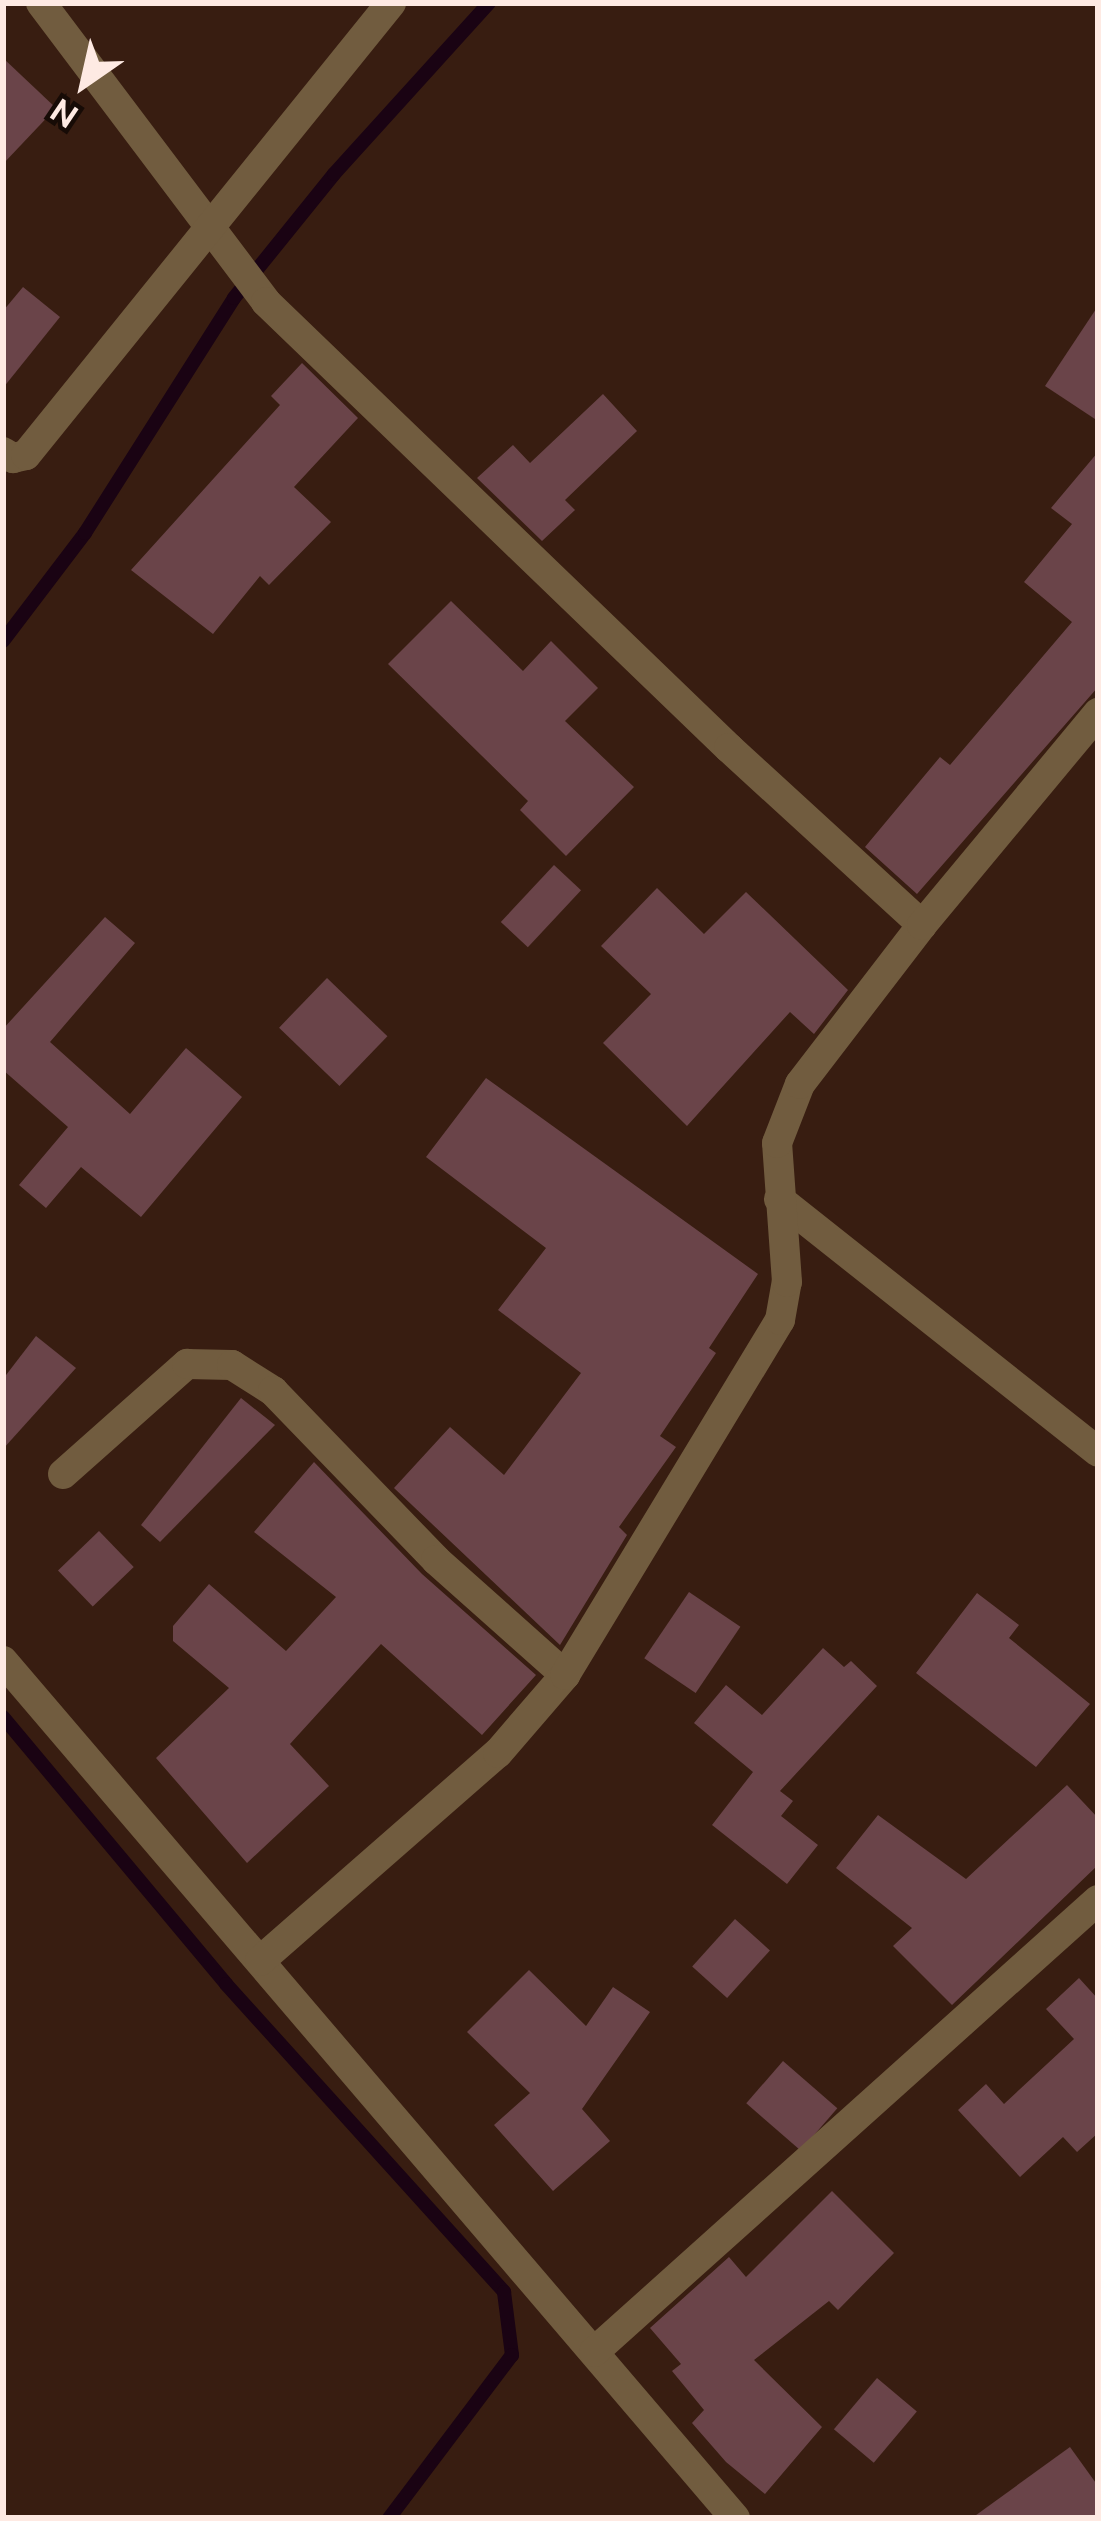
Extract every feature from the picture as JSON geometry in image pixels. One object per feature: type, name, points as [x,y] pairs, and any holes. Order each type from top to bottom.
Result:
[{"type":"street","points":[[41,3],[266,302],[729,748],[922,925]]},
{"type":"street","points":[[3,452],[14,458],[26,455],[216,232],[391,3]]},
{"type":"street","points":[[260,1961],[498,1753],[565,1675],[780,1320],[788,1282],[778,1143],[800,1084],[922,925],[1098,713]]},
{"type":"street","points":[[779,1199],[974,1348],[1098,1452]]},
{"type":"street","points":[[63,1474],[187,1364],[232,1365],[273,1391],[436,1560],[565,1675]]},
{"type":"street","points":[[3,1661],[735,2518]]},
{"type":"street","points":[[594,2352],[1098,1900]]},
{"type":"building","points":[[3,58],[56,108],[3,164]]},
{"type":"building","points":[[23,287],[60,317],[3,388],[3,311]]},
{"type":"building","points":[[1098,306],[1098,421],[1045,386]]},
{"type":"building","points":[[302,363],[358,418],[294,487],[331,522],[269,585],[260,576],[213,634],[131,570],[280,405],[271,396]]},
{"type":"building","points":[[603,394],[637,431],[565,500],[575,510],[542,541],[477,478],[513,445],[530,463]]},
{"type":"building","points":[[1098,452],[1098,687],[917,894],[865,847],[940,757],[950,765],[1072,622],[1024,582],[1072,524],[1051,508]]},
{"type":"building","points":[[451,601],[523,671],[551,641],[598,688],[565,721],[634,787],[566,856],[520,810],[528,801],[388,664]]},
{"type":"building","points":[[554,865],[581,890],[528,947],[501,922]]},
{"type":"building","points":[[657,888],[704,934],[746,892],[848,990],[814,1034],[790,1012],[687,1126],[603,1043],[651,994],[601,946]]},
{"type":"building","points":[[105,917],[135,943],[50,1042],[130,1114],[186,1048],[242,1097],[141,1217],[81,1167],[46,1208],[19,1185],[68,1127],[3,1070],[3,1029]]},
{"type":"building","points":[[327,978],[387,1036],[339,1086],[279,1028]]},
{"type":"building","points":[[486,1078],[758,1274],[709,1348],[716,1353],[660,1436],[676,1447],[619,1527],[627,1535],[560,1645],[394,1488],[450,1427],[504,1475],[581,1373],[498,1310],[546,1248],[426,1157]]},
{"type":"building","points":[[36,1336],[76,1368],[3,1449],[3,1379]]},
{"type":"building","points":[[241,1398],[275,1425],[160,1542],[141,1525]]},
{"type":"building","points":[[314,1462],[422,1574],[536,1675],[482,1735],[381,1644],[290,1744],[329,1786],[247,1863],[156,1758],[229,1688],[173,1641],[173,1626],[209,1584],[286,1651],[336,1597],[254,1532]]},
{"type":"building","points":[[99,1531],[134,1567],[93,1607],[58,1571]]},
{"type":"building","points":[[689,1592],[740,1627],[696,1693],[644,1658]]},
{"type":"building","points":[[977,1593],[1019,1625],[1009,1638],[1090,1704],[1036,1767],[916,1673]]},
{"type":"building","points":[[823,1648],[844,1667],[851,1661],[877,1686],[780,1791],[793,1801],[781,1816],[818,1845],[787,1884],[712,1825],[753,1772],[694,1723],[726,1685],[762,1715]]},
{"type":"building","points":[[1067,1785],[1098,1818],[1098,1865],[952,2005],[893,1946],[912,1928],[836,1868],[878,1815],[966,1879]]},
{"type":"building","points":[[735,1919],[770,1950],[727,1998],[692,1967]]},
{"type":"building","points":[[529,1970],[586,2026],[613,1987],[650,2012],[582,2109],[610,2141],[553,2191],[494,2125],[530,2093],[467,2032]]},
{"type":"building","points":[[1079,1978],[1098,1999],[1098,2133],[1077,2152],[1063,2137],[1020,2177],[958,2110],[986,2084],[1004,2104],[1074,2039],[1046,2009]]},
{"type":"building","points":[[783,2061],[837,2108],[801,2150],[746,2103]]},
{"type":"building","points":[[832,2191],[894,2253],[838,2310],[829,2301],[754,2360],[822,2427],[765,2494],[726,2462],[692,2423],[704,2410],[672,2371],[681,2364],[650,2328],[729,2257],[746,2277]]},
{"type":"building","points":[[877,2378],[917,2411],[874,2463],[834,2429]]},
{"type":"building","points":[[1070,2447],[1098,2486],[1098,2518],[972,2518]]},
{"type":"waterway","points":[[3,641],[85,533],[234,298],[334,174],[489,3]]},
{"type":"waterway","points":[[3,1717],[226,1984],[504,2292],[512,2355],[389,2518]]}]
